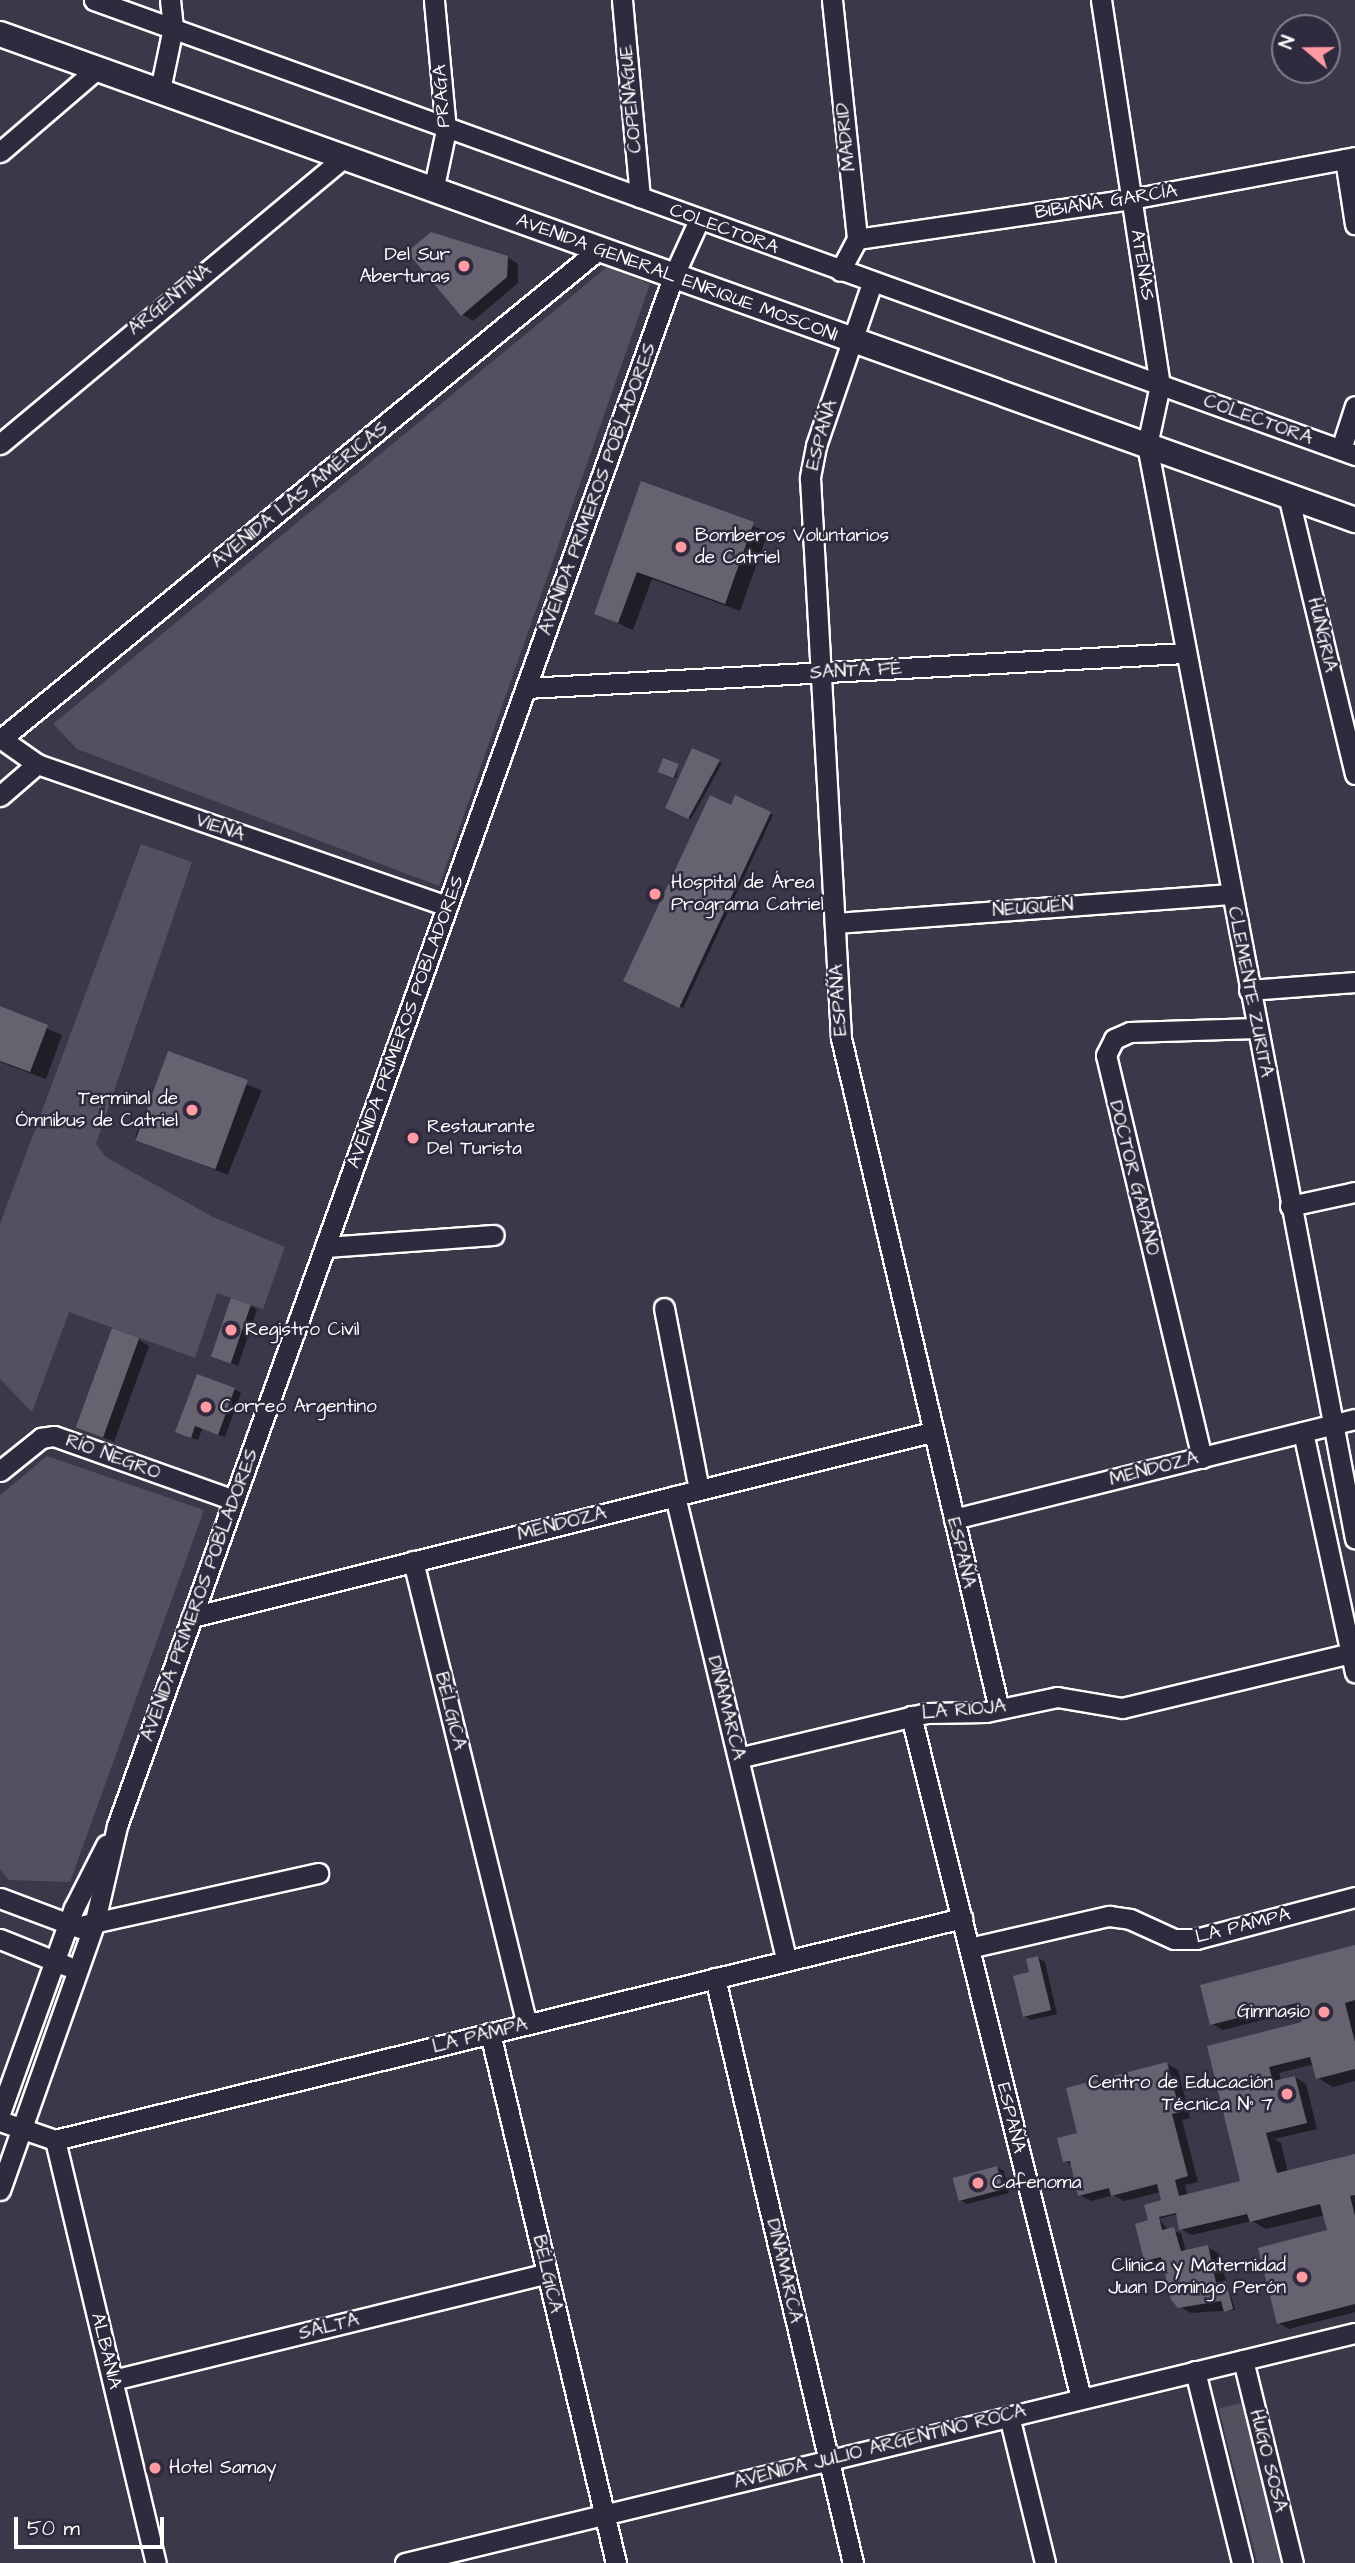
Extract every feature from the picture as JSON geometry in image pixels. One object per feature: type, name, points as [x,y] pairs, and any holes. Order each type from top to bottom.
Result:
[{"type":"main road","name":"AVENIDA GENERAL ENRIQUE MOSCONI","points":[[0,34],[1355,520]]},
{"type":"street","name":"COLECTORA","points":[[94,0],[446,130],[640,197],[872,283],[1348,452]]},
{"type":"street","points":[[159,90],[173,28],[170,0]]},
{"type":"street","name":"PRAGA","points":[[433,191],[446,130],[434,0]]},
{"type":"street","name":"COPENAGUE","points":[[622,0],[640,197]]},
{"type":"street","name":"MADRID","points":[[832,0],[857,239]]},
{"type":"street","name":"ATENAS","points":[[1101,0],[1160,385],[1147,445]]},
{"type":"street","points":[[0,152],[97,69]]},
{"type":"street","name":"ARGENTINA","points":[[0,444],[342,158]]},
{"type":"street","points":[[1350,158],[1355,224]]},
{"type":"street","name":"BIBIANA GARCÍA","points":[[857,239],[1132,199],[1350,158]]},
{"type":"street","name":"AVENIDA PRIMEROS POBLADORES","points":[[0,2190],[91,1933],[117,1826],[673,277],[699,220]]},
{"type":"street","points":[[840,271],[857,239]]},
{"type":"street","name":"AVENIDA LAS AMÉRICAS","points":[[1,738],[598,250]]},
{"type":"street","name":"ESPAÑA","points":[[872,283],[812,461],[821,673],[846,1074],[999,1709]]},
{"type":"street","points":[[1348,452],[1355,406]]},
{"type":"street","name":"CLEMENTE ZURITA","points":[[1147,445],[1331,1425],[1355,1538]]},
{"type":"street","name":"HUNGRIA","points":[[1289,495],[1355,774]]},
{"type":"street","name":"SANTA FÉ","points":[[526,688],[1186,653]]},
{"type":"street","name":"VIENA","points":[[1,738],[37,764],[447,906]]},
{"type":"street","points":[[0,796],[37,764]]},
{"type":"street","name":"NEUQUÉN","points":[[835,923],[1231,894]]},
{"type":"street","points":[[1249,990],[1355,982]]},
{"type":"street","name":"DOCTOR GADANO","points":[[1202,1458],[1106,1055],[1114,1039],[1130,1032],[1256,1028]]},
{"type":"street","points":[[1290,1206],[1355,1192]]},
{"type":"street","points":[[325,1247],[494,1235]]},
{"type":"street","points":[[664,1308],[699,1490]]},
{"type":"street","name":"MENDOZA","points":[[954,1519],[1355,1419]]},
{"type":"street","name":"MENDOZA","points":[[192,1616],[932,1432]]},
{"type":"street","points":[[1303,1432],[1353,1652],[1355,1672]]},
{"type":"street","name":"RÍO NEGRO","points":[[0,1471],[41,1438],[54,1436],[234,1500]]},
{"type":"street","name":"DINAMARCA","points":[[675,1496],[787,1961]]},
{"type":"street","name":"BÉLGICA","points":[[413,1561],[527,2025]]},
{"type":"street","name":"LA RIOJA","points":[[738,1758],[911,1716],[999,1709],[1058,1697],[1122,1708],[1353,1652]]},
{"type":"street","name":"ESPAÑA","points":[[911,1716],[1082,2398]]},
{"type":"street","name":"AVENIDA PRIMEROS POBLADORES","points":[[0,2113],[70,1921],[117,1826]]},
{"type":"street","points":[[0,1898],[70,1921],[91,1933],[318,1873]]},
{"type":"street","name":"LA PAMPA","points":[[969,1948],[1109,1916],[1130,1919],[1174,1939],[1196,1939],[1355,1897]]},
{"type":"street","name":"LA PAMPA","points":[[55,2140],[962,1918]]},
{"type":"street","points":[[0,1939],[78,1970]]},
{"type":"street","name":"DINAMARCA","points":[[715,1978],[853,2563]]},
{"type":"street","name":"BÉLGICA","points":[[490,2033],[616,2563]]},
{"type":"street","points":[[0,2121],[55,2140]]},
{"type":"street","name":"ALBANIA","points":[[55,2140],[156,2563]]},
{"type":"street","name":"SALTA","points":[[113,2380],[546,2274]]},
{"type":"street","name":"AVENIDA JULIO ARGENTINO ROCA","points":[[405,2563],[1355,2333]]},
{"type":"street","name":"HUGO SOSA","points":[[1243,2360],[1293,2563]]},
{"type":"street","points":[[1195,2371],[1242,2563]]},
{"type":"street","points":[[1009,2416],[1045,2563]]},
{"type":"shaded area","points":[[607,267],[650,284],[439,886],[77,749],[53,724]]},
{"type":"shaded area","points":[[141,844],[192,862],[96,1144],[106,1157],[211,1216],[285,1247],[263,1309],[217,1293],[195,1358],[69,1312],[32,1412],[0,1379],[0,1224]]},
{"type":"shaded area","points":[[47,1456],[204,1510],[70,1882],[9,1880],[0,1869],[0,1495]]},
{"type":"shaded area","points":[[1245,2402],[1285,2563],[1257,2563],[1219,2409]]},
{"type":"building","name":"Del Sur Aberturas","points":[[431,232],[508,256],[507,277],[461,316],[407,252]]},
{"type":"building","name":"Bomberos Voluntarios de Catriel","points":[[641,481],[754,522],[725,604],[637,572],[618,623],[594,614]]},
{"type":"building","points":[[692,748],[720,760],[688,819],[665,808]]},
{"type":"building","points":[[663,758],[679,764],[673,778],[658,772]]},
{"type":"building","points":[[710,795],[731,805],[735,795],[771,812],[679,1008],[623,981]]},
{"type":"building","points":[[0,1006],[48,1025],[30,1072],[0,1061]]},
{"type":"building","name":"Terminal de Ómnibus de Catriel","points":[[168,1051],[248,1080],[215,1169],[136,1140]]},
{"type":"building","name":"Registro Civil","points":[[231,1298],[251,1305],[231,1363],[211,1357]]},
{"type":"building","points":[[112,1328],[139,1338],[103,1438],[76,1428]]},
{"type":"building","name":"Correo Argentino","points":[[197,1374],[235,1388],[218,1435],[195,1426],[191,1438],[175,1432]]},
{"type":"building","points":[[1355,1945],[1355,2000],[1345,2003],[1355,2042],[1355,2069],[1316,2079],[1310,2057],[1269,2067],[1273,2081],[1295,2076],[1307,2123],[1266,2133],[1277,2173],[1355,2154],[1355,2195],[1350,2196],[1355,2216],[1355,2304],[1277,2324],[1258,2248],[1327,2230],[1320,2204],[1250,2222],[1247,2214],[1179,2230],[1176,2213],[1159,2217],[1162,2230],[1174,2227],[1181,2251],[1208,2245],[1216,2283],[1226,2281],[1233,2309],[1224,2312],[1221,2301],[1178,2308],[1171,2300],[1161,2257],[1144,2261],[1135,2224],[1148,2220],[1144,2205],[1161,2200],[1157,2184],[1111,2196],[1109,2188],[1078,2196],[1070,2161],[1063,2162],[1057,2138],[1077,2133],[1066,2088],[1167,2062],[1180,2112],[1172,2114],[1188,2176],[1175,2180],[1179,2196],[1240,2181],[1207,2046],[1302,2022],[1297,2003],[1210,2025],[1200,1985]]},
{"type":"building","points":[[1038,1956],[1051,2010],[1023,2017],[1013,1976],[1029,1972],[1026,1959]]},
{"type":"building","name":"Cafenoma","points":[[997,2166],[1003,2189],[959,2201],[953,2178]]},
{"type":"place","name":"Del Sur Aberturas","points":[[464,266]]},
{"type":"place","name":"Bomberos Voluntarios de Catriel","points":[[681,547]]},
{"type":"place","name":"Hospital de Área Programa Catriel","points":[[655,894]]},
{"type":"place","name":"Terminal de Ómnibus de Catriel","points":[[192,1110]]},
{"type":"place","name":"Restaurante Del Turista","points":[[413,1138]]},
{"type":"place","name":"Registro Civil","points":[[231,1330]]},
{"type":"place","name":"Correo Argentino","points":[[206,1407]]},
{"type":"place","name":"Gimnasio","points":[[1324,2012]]},
{"type":"place","name":"Centro de Educación Técnica N° 7","points":[[1287,2094]]},
{"type":"place","name":"Cafenoma","points":[[978,2183]]},
{"type":"place","name":"Clínica y Maternidad Juan Domingo Perón","points":[[1302,2277]]},
{"type":"place","name":"Hotel Samay","points":[[155,2468]]}]
